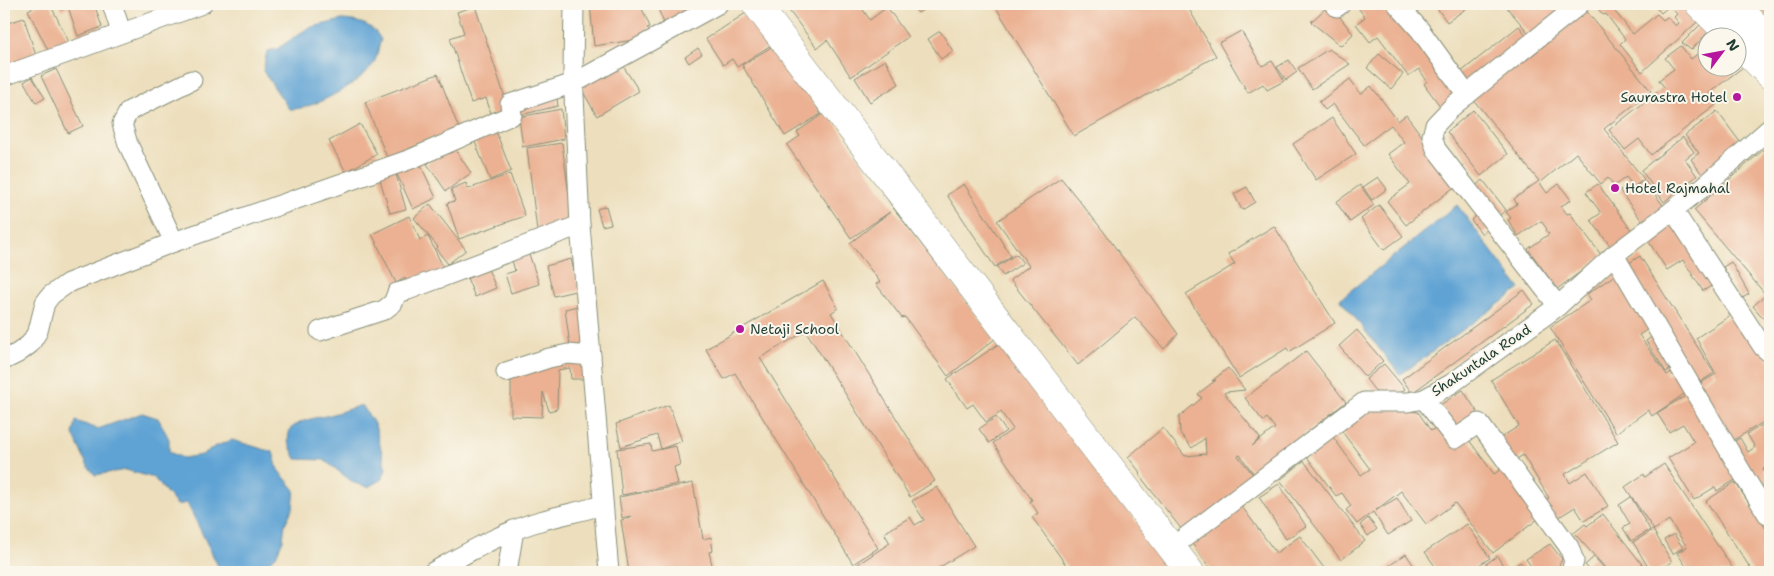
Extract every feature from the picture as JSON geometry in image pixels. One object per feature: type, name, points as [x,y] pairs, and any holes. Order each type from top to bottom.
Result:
[{"type":"street","points":[[112,4],[121,32]]},
{"type":"street","points":[[4,76],[202,4]]},
{"type":"street","points":[[574,4],[574,83],[580,226],[609,572]]},
{"type":"street","points":[[4,360],[30,344],[38,331],[45,303],[51,295],[68,283],[174,242],[411,159],[512,114],[510,104],[574,83],[718,4]]},
{"type":"street","points":[[756,4],[1190,572]]},
{"type":"street","points":[[1334,4],[1337,8],[1341,4]]},
{"type":"street","points":[[1397,4],[1420,30],[1467,95]]},
{"type":"street","points":[[1558,306],[1436,149],[1432,136],[1435,125],[1454,105],[1580,4]]},
{"type":"street","points":[[1699,4],[1723,28]]},
{"type":"street","points":[[1734,4],[1770,40]]},
{"type":"street","points":[[1746,51],[1770,75]]},
{"type":"street","points":[[174,242],[128,144],[122,124],[129,111],[192,80]]},
{"type":"street","name":"Shakuntala Road","points":[[1171,548],[1364,402],[1408,402],[1424,398],[1451,384],[1558,306],[1614,255],[1702,188],[1770,128]]},
{"type":"street","points":[[1673,210],[1762,347],[1770,353]]},
{"type":"street","points":[[320,331],[384,310],[393,302],[397,293],[580,226]]},
{"type":"street","points":[[1614,255],[1770,516]]},
{"type":"street","points":[[506,372],[568,354],[591,356]]},
{"type":"street","points":[[1424,398],[1455,439],[1479,423],[1569,547],[1574,561],[1571,572]]},
{"type":"street","points":[[433,572],[466,553],[514,530],[540,521],[603,505]]},
{"type":"street","points":[[507,572],[514,530]]},
{"type":"water","points":[[342,20],[365,24],[378,35],[381,40],[374,63],[356,81],[334,95],[309,106],[289,109],[263,71],[267,51],[277,49],[308,28]]},
{"type":"water","points":[[1457,205],[1520,289],[1400,375],[1340,299]]},
{"type":"water","points":[[362,405],[375,425],[386,469],[382,479],[368,487],[354,483],[324,460],[296,459],[288,442],[289,430],[304,421]]},
{"type":"water","points":[[142,413],[158,418],[169,439],[169,452],[183,458],[202,455],[214,447],[232,440],[273,452],[278,470],[295,490],[293,508],[285,524],[283,540],[276,556],[264,565],[250,571],[221,572],[187,503],[177,505],[154,478],[126,470],[95,475],[87,465],[73,434],[76,421],[98,429]]},
{"type":"building","points":[[40,4],[50,4],[71,46],[51,56],[28,10]]},
{"type":"building","points":[[59,4],[94,4],[102,27],[78,36],[68,7],[61,10]]},
{"type":"building","points":[[590,4],[640,4],[650,27],[647,28],[652,32],[634,40],[594,46]]},
{"type":"building","points":[[656,4],[708,4],[664,23]]},
{"type":"building","points":[[784,4],[859,4],[870,20],[887,7],[908,37],[851,77],[827,40],[817,48]]},
{"type":"building","points":[[911,4],[927,4],[929,6],[918,13]]},
{"type":"building","points":[[994,4],[1186,4],[1216,56],[1074,136]]},
{"type":"building","points":[[1330,4],[1353,34],[1341,46],[1311,22]]},
{"type":"building","points":[[1394,4],[1464,95],[1443,110],[1424,84],[1427,81],[1419,69],[1408,76],[1378,36],[1370,42],[1356,24],[1365,17],[1356,5]]},
{"type":"building","points":[[1401,4],[1422,4],[1410,14]]},
{"type":"building","points":[[1434,4],[1468,4],[1470,6],[1447,22]]},
{"type":"building","points":[[1504,4],[1572,4],[1532,37]]},
{"type":"building","points":[[1594,4],[1617,4],[1612,8],[1633,34],[1657,14],[1663,20],[1667,17],[1676,26],[1679,23],[1674,17],[1677,14],[1669,6],[1661,13],[1652,4],[1696,4],[1706,14],[1642,72],[1620,44],[1625,39],[1606,14],[1603,15]]},
{"type":"building","points":[[1632,4],[1645,4],[1638,10]]},
{"type":"building","points":[[1754,4],[1770,4],[1770,18],[1768,20]]},
{"type":"building","points":[[475,6],[509,110],[492,116],[486,98],[471,103],[450,38],[464,33],[457,12]]},
{"type":"building","points":[[1584,8],[1651,91],[1604,129],[1644,179],[1634,187],[1626,177],[1614,186],[1608,178],[1601,184],[1576,153],[1540,183],[1547,193],[1559,184],[1571,200],[1561,206],[1567,214],[1570,213],[1602,256],[1557,289],[1528,249],[1549,234],[1547,229],[1541,221],[1518,236],[1508,220],[1511,218],[1506,212],[1517,204],[1514,199],[1539,181],[1472,98]]},
{"type":"building","points":[[752,9],[774,43],[737,67],[732,59],[723,65],[706,39]]},
{"type":"building","points":[[24,18],[37,59],[5,69],[4,24]]},
{"type":"building","points":[[1704,21],[1712,28],[1697,28]]},
{"type":"building","points":[[1519,26],[1530,40],[1468,90],[1456,76]]},
{"type":"building","points":[[1696,29],[1696,45],[1691,50],[1682,43]]},
{"type":"building","points":[[940,31],[953,51],[941,59],[928,39]]},
{"type":"building","points":[[1241,31],[1262,66],[1272,61],[1284,81],[1267,90],[1263,84],[1248,93],[1219,43]]},
{"type":"building","points":[[778,43],[821,114],[785,136],[742,65]]},
{"type":"building","points":[[1681,46],[1691,59],[1696,55],[1696,78],[1729,78],[1709,93],[1717,104],[1651,155],[1639,139],[1625,150],[1609,130],[1664,87],[1659,80],[1674,69],[1665,58]]},
{"type":"building","points":[[698,48],[702,54],[689,63],[685,57]]},
{"type":"building","points":[[1329,49],[1350,64],[1312,89],[1298,68]]},
{"type":"building","points":[[1379,54],[1403,74],[1391,89],[1367,68]]},
{"type":"building","points":[[885,60],[899,84],[870,102],[855,78]]},
{"type":"building","points":[[1289,60],[1297,72],[1286,80],[1277,67]]},
{"type":"building","points":[[620,61],[639,91],[597,116],[579,85]]},
{"type":"building","points":[[56,69],[83,126],[68,133],[41,76]]},
{"type":"building","points":[[438,74],[459,129],[403,151],[403,154],[388,160],[365,102]]},
{"type":"building","points":[[32,77],[45,98],[36,103],[24,82]]},
{"type":"building","points":[[1350,79],[1361,94],[1371,86],[1398,121],[1406,115],[1458,184],[1406,225],[1387,201],[1410,184],[1388,154],[1404,142],[1391,125],[1364,145],[1333,104],[1325,110],[1319,102]]},
{"type":"building","points":[[556,92],[558,106],[516,116],[513,106]]},
{"type":"building","points":[[561,109],[564,139],[523,147],[519,117]]},
{"type":"building","points":[[1473,110],[1508,154],[1481,176],[1447,132]]},
{"type":"building","points":[[827,111],[894,209],[995,339],[948,376],[905,317],[902,318],[876,284],[880,282],[850,243],[890,212],[851,238],[787,145],[800,136],[797,132]]},
{"type":"building","points":[[1717,111],[1743,146],[1704,177],[1691,159],[1699,153],[1685,135]]},
{"type":"building","points":[[1332,118],[1356,154],[1316,180],[1293,144]]},
{"type":"building","points":[[360,124],[377,154],[346,172],[329,141]]},
{"type":"building","points":[[495,129],[511,171],[490,180],[473,137]]},
{"type":"building","points":[[1683,137],[1694,152],[1685,159],[1697,176],[1664,202],[1641,170]]},
{"type":"building","points":[[562,143],[573,226],[537,231],[527,148]]},
{"type":"building","points":[[1770,144],[1770,326],[1753,306],[1766,295],[1694,210]]},
{"type":"building","points":[[453,146],[471,173],[446,191],[427,164]]},
{"type":"building","points":[[418,159],[436,198],[413,209],[395,170]]},
{"type":"building","points":[[394,168],[406,209],[390,213],[378,173]]},
{"type":"building","points":[[510,174],[525,216],[459,239],[447,203],[455,201],[451,189],[466,183],[468,189]]},
{"type":"building","points":[[1378,177],[1387,189],[1372,200],[1363,187]]},
{"type":"building","points":[[1061,178],[1104,232],[1178,334],[1164,349],[1135,317],[1078,365],[1010,280],[1029,266],[997,221]]},
{"type":"building","points":[[1483,180],[1506,210],[1494,220],[1470,190]]},
{"type":"building","points":[[1644,180],[1665,208],[1644,224],[1620,191],[1627,186],[1630,191]]},
{"type":"building","points":[[964,184],[1011,256],[995,267],[947,195]]},
{"type":"building","points":[[1598,184],[1634,234],[1613,250],[1591,220],[1601,213],[1586,192]]},
{"type":"building","points":[[1360,185],[1374,205],[1350,222],[1336,202]]},
{"type":"building","points":[[1247,187],[1255,202],[1242,210],[1234,194]]},
{"type":"building","points":[[430,204],[466,250],[448,264],[436,249],[438,247],[414,218]]},
{"type":"building","points":[[1379,205],[1403,236],[1384,250],[1361,219]]},
{"type":"building","points":[[606,206],[611,224],[602,226],[597,209]]},
{"type":"building","points":[[1481,211],[1492,225],[1482,234],[1471,220]]},
{"type":"building","points":[[409,216],[420,240],[428,236],[444,269],[409,286],[405,278],[396,283],[372,234]]},
{"type":"building","points":[[1675,216],[1718,282],[1703,291],[1683,260],[1667,270],[1645,236]]},
{"type":"building","points":[[1274,226],[1335,323],[1289,352],[1287,348],[1239,378],[1186,294],[1235,264],[1228,254]]},
{"type":"building","points":[[527,248],[539,284],[511,293],[505,274],[515,271],[510,253]]},
{"type":"building","points":[[1016,254],[1023,263],[1003,276],[997,267]]},
{"type":"building","points":[[1640,256],[1714,373],[1697,384],[1623,267]]},
{"type":"building","points":[[571,259],[579,290],[554,296],[546,266]]},
{"type":"building","points":[[1731,262],[1749,294],[1741,299],[1723,267]]},
{"type":"building","points":[[486,264],[496,288],[475,297],[465,273]]},
{"type":"building","points":[[1615,275],[1650,328],[1639,335],[1667,375],[1676,369],[1690,390],[1652,416],[1648,410],[1616,433],[1550,327],[1591,300],[1587,294]]},
{"type":"building","points":[[823,281],[838,308],[831,313],[935,481],[910,497],[806,331],[760,358],[878,548],[853,564],[735,373],[724,379],[706,349]]},
{"type":"building","points":[[1524,290],[1534,304],[1412,393],[1402,379]]},
{"type":"building","points":[[582,305],[587,349],[571,353],[565,309]]},
{"type":"building","points":[[1737,311],[1770,362],[1770,418],[1732,441],[1699,384],[1716,374],[1696,338]]},
{"type":"building","points":[[1357,330],[1383,361],[1365,377],[1339,346]]},
{"type":"building","points":[[1654,335],[1674,367],[1666,372],[1646,341]]},
{"type":"building","points":[[1006,339],[1172,572],[1071,572],[1032,517],[1038,513],[1030,501],[1032,500],[993,443],[1013,429],[1001,412],[986,422],[973,404],[967,408],[947,379]]},
{"type":"building","points":[[1555,340],[1618,442],[1565,474],[1570,483],[1587,472],[1608,506],[1584,521],[1575,507],[1556,519],[1544,500],[1549,498],[1523,455],[1512,462],[1497,440],[1519,426],[1491,380]]},
{"type":"building","points":[[1306,351],[1346,402],[1254,474],[1240,455],[1238,456],[1255,477],[1186,535],[1140,476],[1139,471],[1128,457],[1163,428],[1185,456],[1206,454],[1205,438],[1192,448],[1180,433],[1179,417],[1202,398],[1198,394],[1228,368],[1245,390],[1224,393],[1260,438],[1252,446],[1275,428],[1267,418],[1263,421],[1245,398]]},
{"type":"building","points":[[584,357],[587,379],[571,379],[570,368],[558,370],[557,409],[549,411],[543,392],[542,417],[511,416],[511,375]]},
{"type":"building","points":[[1384,364],[1405,389],[1396,396],[1378,395],[1366,379]]},
{"type":"building","points":[[1463,390],[1482,419],[1461,433],[1440,405]]},
{"type":"building","points":[[1690,393],[1740,477],[1717,491],[1715,487],[1694,500],[1668,458],[1694,442],[1683,424],[1669,432],[1657,413]]},
{"type":"building","points":[[669,405],[682,441],[661,449],[657,435],[621,447],[616,424]]},
{"type":"building","points":[[1364,407],[1418,412],[1431,431],[1437,427],[1466,436],[1494,474],[1504,467],[1542,516],[1493,553],[1455,503],[1426,524],[1401,491],[1375,511],[1397,498],[1411,521],[1388,535],[1373,512],[1357,524],[1346,510],[1351,506],[1342,493],[1336,496],[1307,457],[1333,437],[1361,475],[1370,469],[1338,426]]},
{"type":"building","points":[[996,417],[1006,431],[989,443],[979,429]]},
{"type":"building","points":[[1767,422],[1770,428],[1770,465],[1763,469],[1770,482],[1770,506],[1728,445],[1740,438],[1748,452],[1755,447],[1747,434]]},
{"type":"building","points":[[651,444],[652,451],[676,446],[680,465],[674,467],[678,484],[622,495],[617,449]]},
{"type":"building","points":[[1304,461],[1365,541],[1341,560],[1280,480]]},
{"type":"building","points":[[1664,464],[1735,572],[1690,572],[1677,553],[1687,547],[1669,520],[1654,530],[1625,487],[1644,474],[1645,477]]},
{"type":"building","points":[[1735,482],[1770,535],[1770,572],[1753,572],[1706,501]]},
{"type":"building","points":[[693,483],[703,539],[711,537],[713,551],[709,552],[713,569],[708,570],[709,572],[629,572],[621,520],[631,518],[631,516],[622,518],[619,497]]},
{"type":"building","points":[[1279,484],[1306,526],[1286,539],[1259,497]]},
{"type":"building","points":[[937,487],[974,546],[932,572],[859,572],[855,566],[890,543],[884,533],[910,517],[915,525],[924,520],[912,501]]},
{"type":"building","points":[[1631,497],[1650,530],[1631,541],[1623,528],[1630,524],[1619,505]]},
{"type":"building","points":[[1240,504],[1276,553],[1300,536],[1327,572],[1213,572],[1190,541]]},
{"type":"building","points":[[1603,514],[1648,572],[1609,572],[1574,533]]},
{"type":"building","points":[[1368,518],[1377,529],[1368,536],[1360,525]]},
{"type":"building","points":[[1467,524],[1490,558],[1468,572],[1439,572],[1425,552]]},
{"type":"building","points":[[1653,530],[1672,562],[1655,572],[1651,572],[1633,542]]},
{"type":"building","points":[[1674,534],[1683,548],[1672,554],[1664,540]]},
{"type":"building","points":[[1550,544],[1562,559],[1556,572],[1535,572],[1526,559]]},
{"type":"building","points":[[1406,554],[1418,572],[1380,572]]},
{"type":"building","points":[[1497,556],[1507,571],[1520,562],[1528,572],[1475,572]]},
{"type":"building","points":[[1594,557],[1605,569],[1602,572],[1592,572],[1585,565]]},
{"type":"place","name":"Saurastra Hotel","points":[[1737,97]]},
{"type":"place","name":"Hotel Rajmahal","points":[[1615,188]]},
{"type":"place","name":"Netaji School","points":[[740,329]]}]
